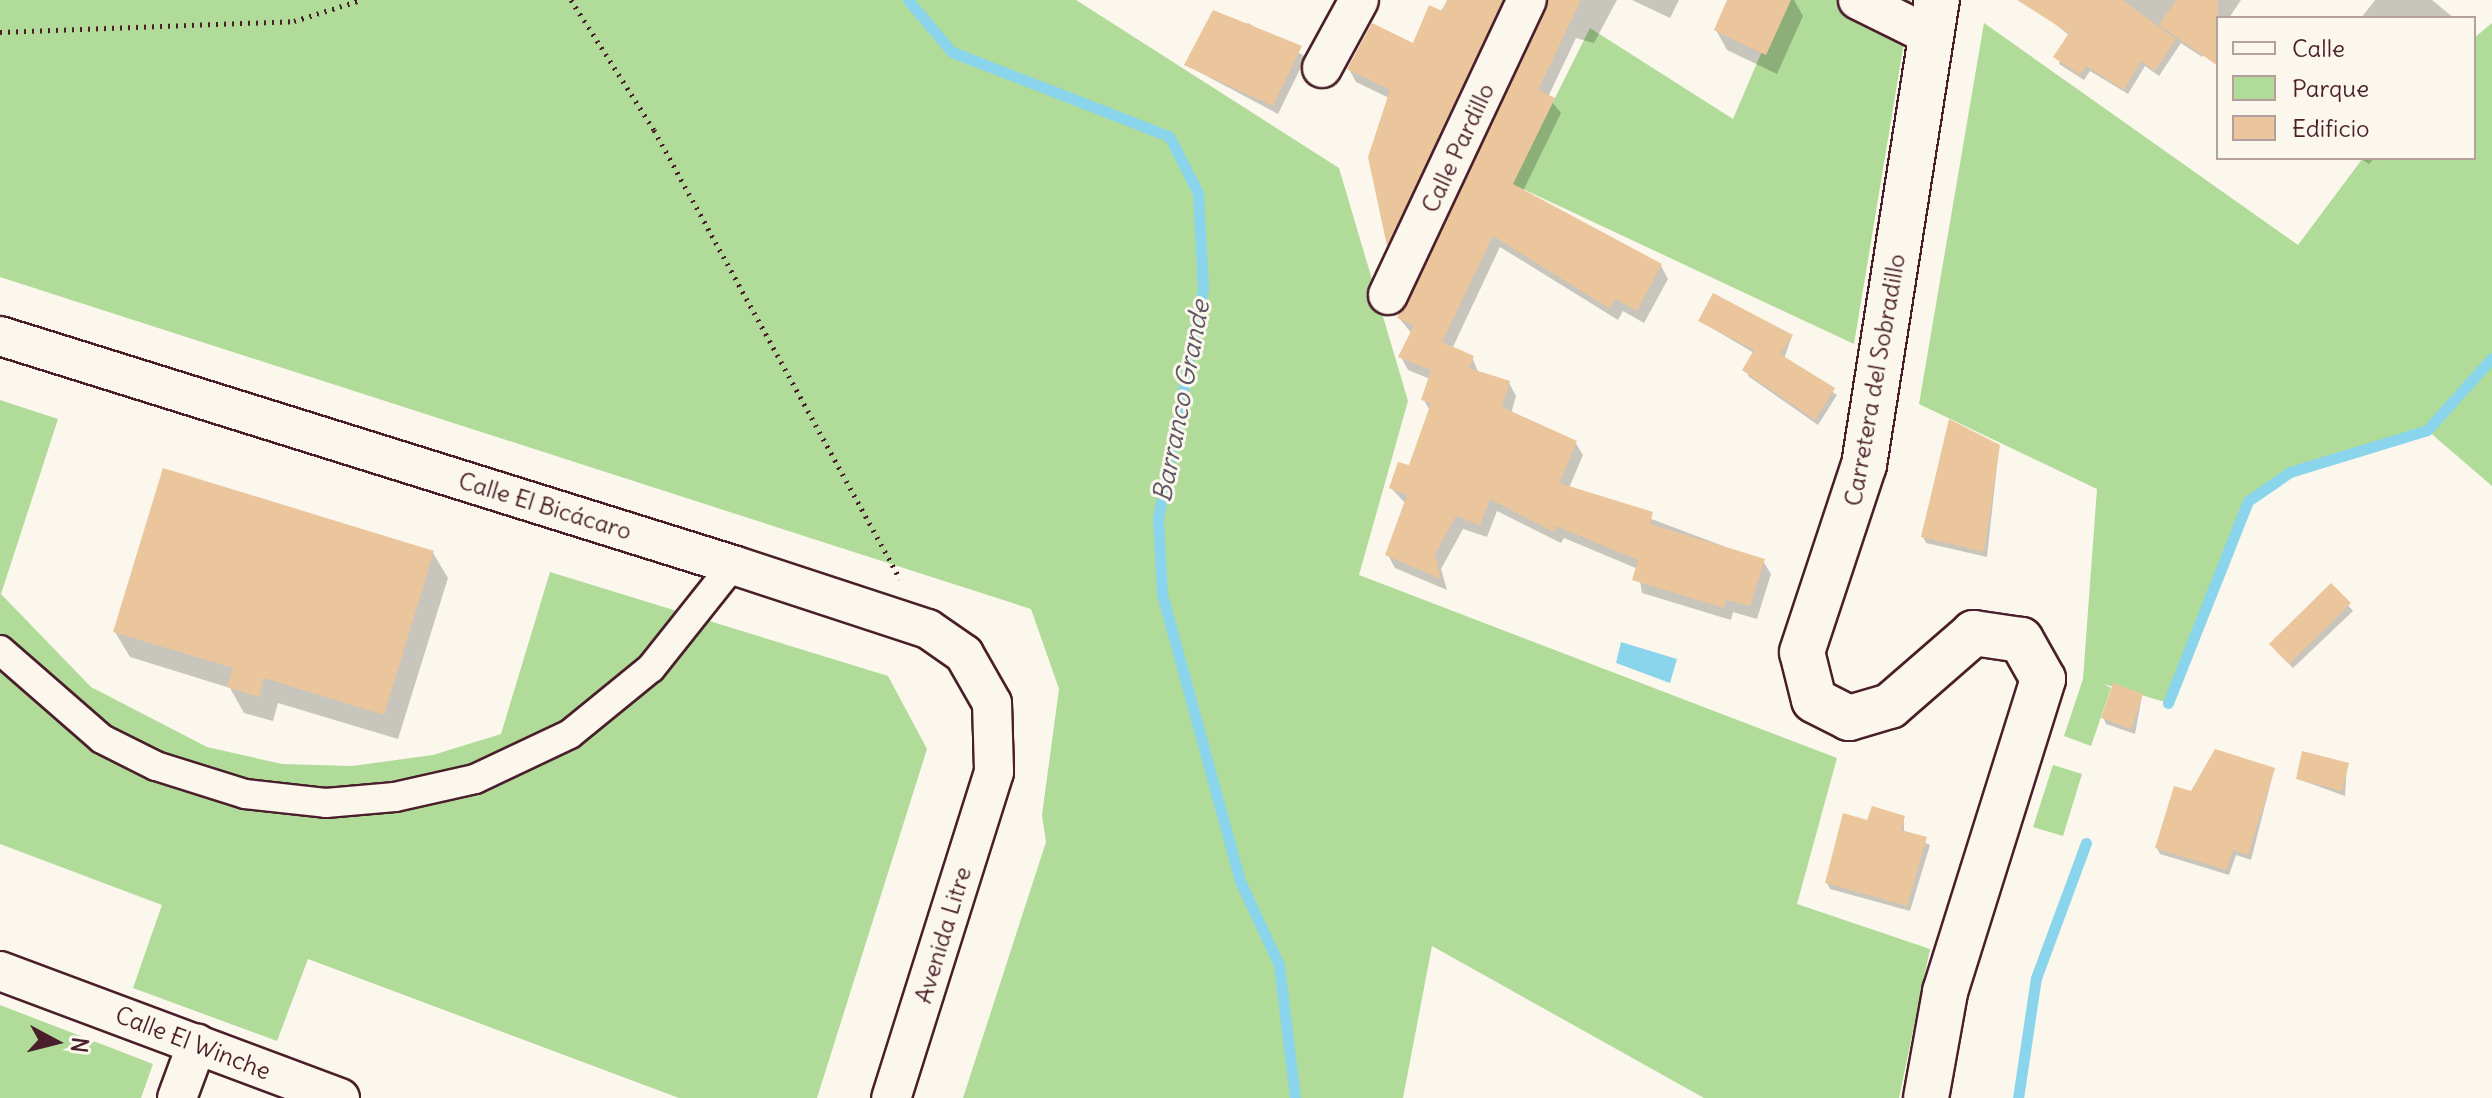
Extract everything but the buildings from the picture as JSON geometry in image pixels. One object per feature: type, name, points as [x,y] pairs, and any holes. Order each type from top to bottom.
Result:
[{"type":"main road","name":"Carretera del Sobradillo","points":[[1926,1098],[1945,992],[2043,679],[2021,640],[1974,633],[1890,706],[1849,718],[1814,700],[1802,652],[1864,465],[1934,18]]},
{"type":"street","points":[[1322,68],[1359,0]]},
{"type":"street","name":"Calle Pardillo","points":[[1388,295],[1527,0]]},
{"type":"street","points":[[1858,0],[1934,18]]},
{"type":"street","name":"Calle El Bicácaro","points":[[0,336],[928,629],[964,654],[992,703],[994,772]]},
{"type":"street","points":[[0,650],[80,723],[156,766],[245,794],[326,803],[395,797],[475,779],[570,734],[651,668],[733,565]]},
{"type":"street","name":"Avenida Litre","points":[[891,1098],[994,772]]},
{"type":"street","name":"Calle El Winche","points":[[0,971],[340,1098]]},
{"type":"street","points":[[177,1098],[197,1044]]},
{"type":"path","points":[[0,32],[294,21],[361,0]]},
{"type":"path","points":[[571,0],[654,130],[928,629]]},
{"type":"green space","points":[[0,0],[1076,0],[1339,168],[1408,401],[1359,575],[1837,758],[1797,904],[1930,949],[1899,1098],[1704,1098],[1432,946],[1403,1098],[963,1098],[1046,842],[1042,815],[1059,689],[1031,609],[0,277]]},
{"type":"green space","points":[[1784,0],[1911,0],[1854,344],[1512,184],[1590,28],[1733,119]]},
{"type":"green space","points":[[1984,23],[2298,245],[2362,160],[2476,160],[2476,36],[2492,23],[2492,486],[2427,430],[2290,472],[2248,501],[2168,703],[2104,684],[2111,688],[2091,746],[2064,736],[2083,679],[2097,489],[1919,404]]},
{"type":"green space","points":[[0,400],[58,419],[1,594],[91,687],[207,747],[282,764],[352,766],[433,755],[501,734],[550,572],[888,676],[927,749],[817,1098],[679,1098],[308,959],[277,1041],[133,988],[162,905],[0,844]]},
{"type":"green space","points":[[2053,765],[2082,774],[2063,836],[2033,827]]},
{"type":"green space","points":[[0,1005],[153,1064],[141,1098],[0,1098]]},
{"type":"water","points":[[1621,642],[1677,659],[1670,683],[1616,663]]},
{"type":"waterway","name":"Barranco Grande","points":[[908,0],[952,52],[1169,136],[1198,193],[1203,289],[1158,518],[1162,594],[1240,881],[1279,965],[1295,1098]]},
{"type":"waterway","points":[[2168,703],[2248,501],[2290,472],[2427,430],[2492,358]]},
{"type":"waterway","points":[[2018,1098],[2036,978],[2086,843]]}]
